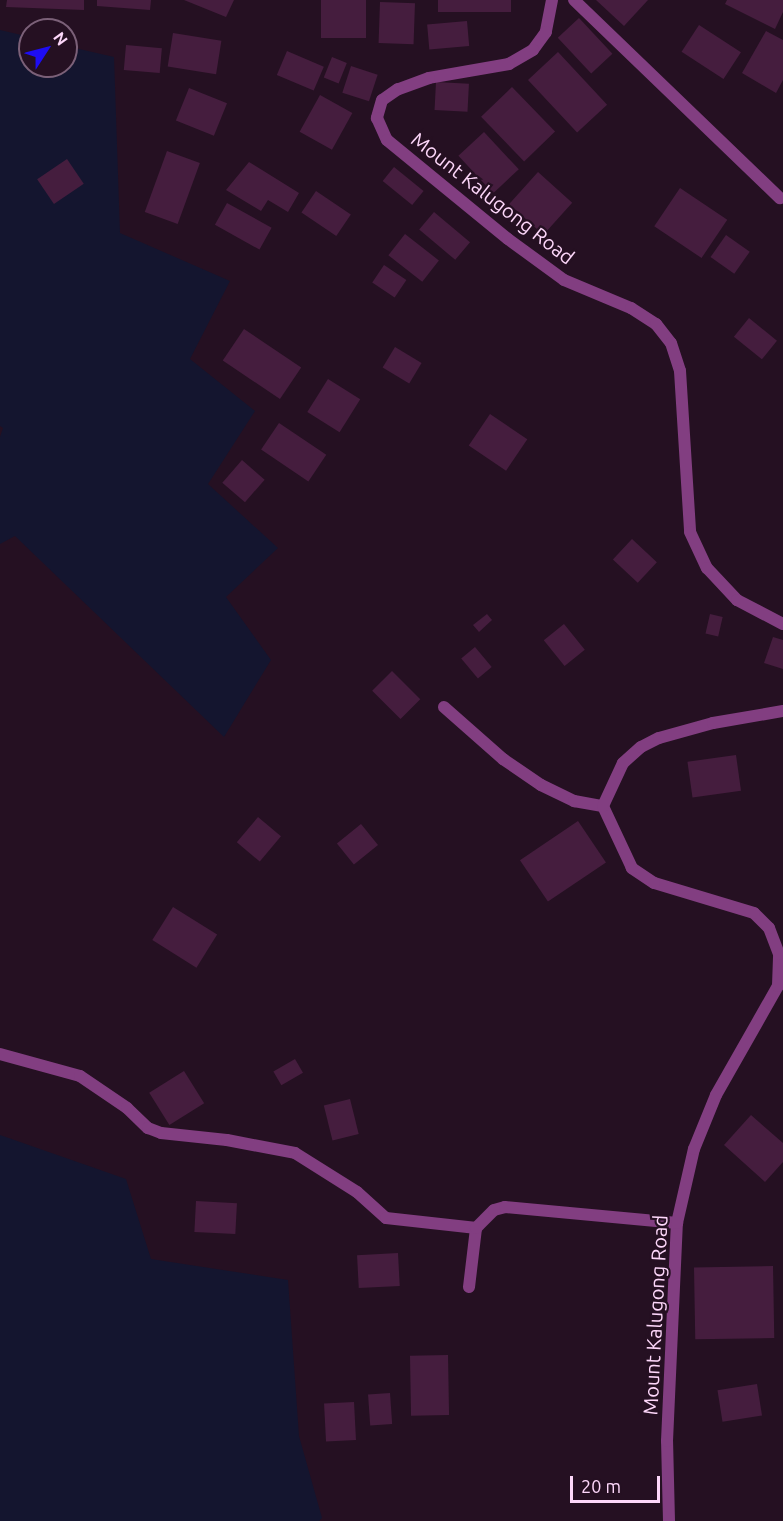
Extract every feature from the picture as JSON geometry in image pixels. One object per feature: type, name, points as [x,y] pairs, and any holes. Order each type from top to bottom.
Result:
[{"type":"street","name":"Mount Kalugong Road","points":[[552,0],[546,32],[533,50],[509,64],[429,78],[398,88],[382,100],[377,118],[387,140],[508,239],[564,280],[631,308],[656,324],[671,343],[680,370],[690,532],[707,568],[737,600],[783,624]]},
{"type":"street","points":[[574,0],[780,198]]},
{"type":"street","points":[[444,706],[503,759],[541,785],[574,801],[603,806],[623,763],[641,747],[659,738],[713,723],[783,711]]},
{"type":"street","name":"Mount Kalugong Road","points":[[603,806],[632,868],[654,883],[754,913],[769,928],[779,954],[778,986],[716,1095],[694,1149],[677,1223],[667,1441],[669,1521]]},
{"type":"street","points":[[0,1054],[80,1076],[127,1108],[148,1128],[161,1133],[227,1140],[295,1153],[357,1192],[386,1218],[476,1228]]},
{"type":"street","points":[[469,1287],[476,1228],[483,1217],[505,1207],[677,1223]]},
{"type":"shaded area","points":[[0,30],[18,34],[18,78],[78,78],[78,49],[114,57],[120,233],[230,281],[190,359],[255,411],[208,484],[278,548],[226,597],[271,660],[224,737],[15,536],[0,544],[0,437],[3,428],[0,426]]},
{"type":"shaded area","points":[[0,1135],[126,1179],[151,1259],[288,1280],[299,1436],[322,1518],[319,1521],[0,1521]]},
{"type":"building","points":[[7,0],[84,0],[84,10],[6,7]]},
{"type":"building","points":[[97,0],[151,0],[150,10],[97,6]]},
{"type":"building","points":[[184,0],[234,0],[226,17]]},
{"type":"building","points":[[321,0],[366,0],[366,38],[321,38]]},
{"type":"building","points":[[438,0],[511,0],[511,12],[438,12]]},
{"type":"building","points":[[596,0],[648,0],[624,26]]},
{"type":"building","points":[[727,0],[783,0],[783,12],[775,29],[725,4]]},
{"type":"building","points":[[380,2],[415,3],[414,44],[379,43]]},
{"type":"building","points":[[579,18],[612,54],[591,74],[558,38]]},
{"type":"building","points":[[467,21],[469,46],[429,49],[427,24]]},
{"type":"building","points":[[699,25],[741,52],[724,79],[682,52]]},
{"type":"building","points":[[766,31],[783,40],[783,80],[776,93],[742,73]]},
{"type":"building","points":[[173,33],[221,41],[216,74],[168,67]]},
{"type":"building","points":[[126,45],[162,48],[160,73],[124,70]]},
{"type":"building","points":[[287,51],[324,67],[314,91],[277,75]]},
{"type":"building","points":[[558,52],[607,105],[577,133],[528,80]]},
{"type":"building","points":[[332,57],[347,63],[339,83],[324,77]]},
{"type":"building","points":[[351,66],[378,75],[369,101],[342,93]]},
{"type":"building","points":[[436,82],[469,84],[467,112],[435,110]]},
{"type":"building","points":[[512,87],[555,132],[524,161],[481,117]]},
{"type":"building","points":[[189,88],[227,103],[214,136],[176,120]]},
{"type":"building","points":[[320,95],[352,113],[332,150],[300,132]]},
{"type":"building","points":[[484,132],[519,169],[493,193],[458,156]]},
{"type":"building","points":[[167,151],[200,163],[178,224],[145,212]]},
{"type":"building","points":[[67,159],[84,184],[54,204],[37,179]]},
{"type":"building","points":[[249,162],[299,193],[288,212],[268,200],[261,211],[226,190]]},
{"type":"building","points":[[394,167],[424,191],[412,205],[383,181]]},
{"type":"building","points":[[538,172],[572,203],[543,235],[509,204]]},
{"type":"building","points":[[680,188],[727,220],[702,258],[654,226]]},
{"type":"building","points":[[316,191],[351,214],[336,236],[301,213]]},
{"type":"building","points":[[227,203],[272,228],[259,250],[215,225]]},
{"type":"building","points":[[434,212],[470,242],[455,260],[419,230]]},
{"type":"building","points":[[405,234],[439,260],[422,282],[388,255]]},
{"type":"building","points":[[726,235],[750,252],[734,274],[711,257]]},
{"type":"building","points":[[384,265],[406,280],[395,298],[372,282]]},
{"type":"building","points":[[749,318],[777,341],[762,359],[734,337]]},
{"type":"building","points":[[244,329],[301,368],[280,399],[223,361]]},
{"type":"building","points":[[395,347],[422,363],[409,384],[383,368]]},
{"type":"building","points":[[328,379],[360,399],[340,432],[307,412]]},
{"type":"building","points":[[490,414],[527,439],[506,471],[469,446]]},
{"type":"building","points":[[279,423],[326,455],[308,481],[261,450]]},
{"type":"building","points":[[242,460],[265,480],[245,502],[222,483]]},
{"type":"building","points":[[632,539],[657,562],[638,583],[613,559]]},
{"type":"building","points":[[487,614],[492,620],[479,632],[473,625]]},
{"type":"building","points":[[710,614],[723,617],[718,636],[706,633]]},
{"type":"building","points":[[564,624],[585,650],[565,666],[544,640]]},
{"type":"building","points":[[773,637],[783,640],[783,669],[764,663]]},
{"type":"building","points":[[475,647],[492,667],[478,678],[461,659]]},
{"type":"building","points":[[392,671],[420,699],[400,719],[372,691]]},
{"type":"building","points":[[736,755],[741,791],[692,797],[687,762]]},
{"type":"building","points":[[258,817],[281,836],[260,862],[237,842]]},
{"type":"building","points":[[578,821],[606,862],[548,902],[520,860]]},
{"type":"building","points":[[361,824],[378,845],[354,864],[337,844]]},
{"type":"building","points":[[173,907],[217,935],[196,968],[152,940]]},
{"type":"building","points":[[295,1059],[303,1073],[281,1085],[273,1072]]},
{"type":"building","points":[[184,1071],[204,1103],[169,1125],[149,1093]]},
{"type":"building","points":[[350,1099],[359,1134],[333,1140],[324,1106]]},
{"type":"building","points":[[751,1115],[783,1143],[783,1162],[765,1182],[724,1145]]},
{"type":"building","points":[[196,1201],[237,1203],[235,1234],[194,1232]]},
{"type":"building","points":[[398,1253],[400,1286],[359,1288],[357,1255]]},
{"type":"building","points":[[773,1266],[774,1338],[695,1339],[694,1267]]},
{"type":"building","points":[[448,1355],[449,1415],[411,1416],[410,1356]]},
{"type":"building","points":[[757,1384],[762,1416],[722,1422],[717,1390]]},
{"type":"building","points":[[390,1393],[392,1424],[370,1425],[368,1395]]},
{"type":"building","points":[[354,1402],[356,1440],[326,1442],[324,1404]]}]
